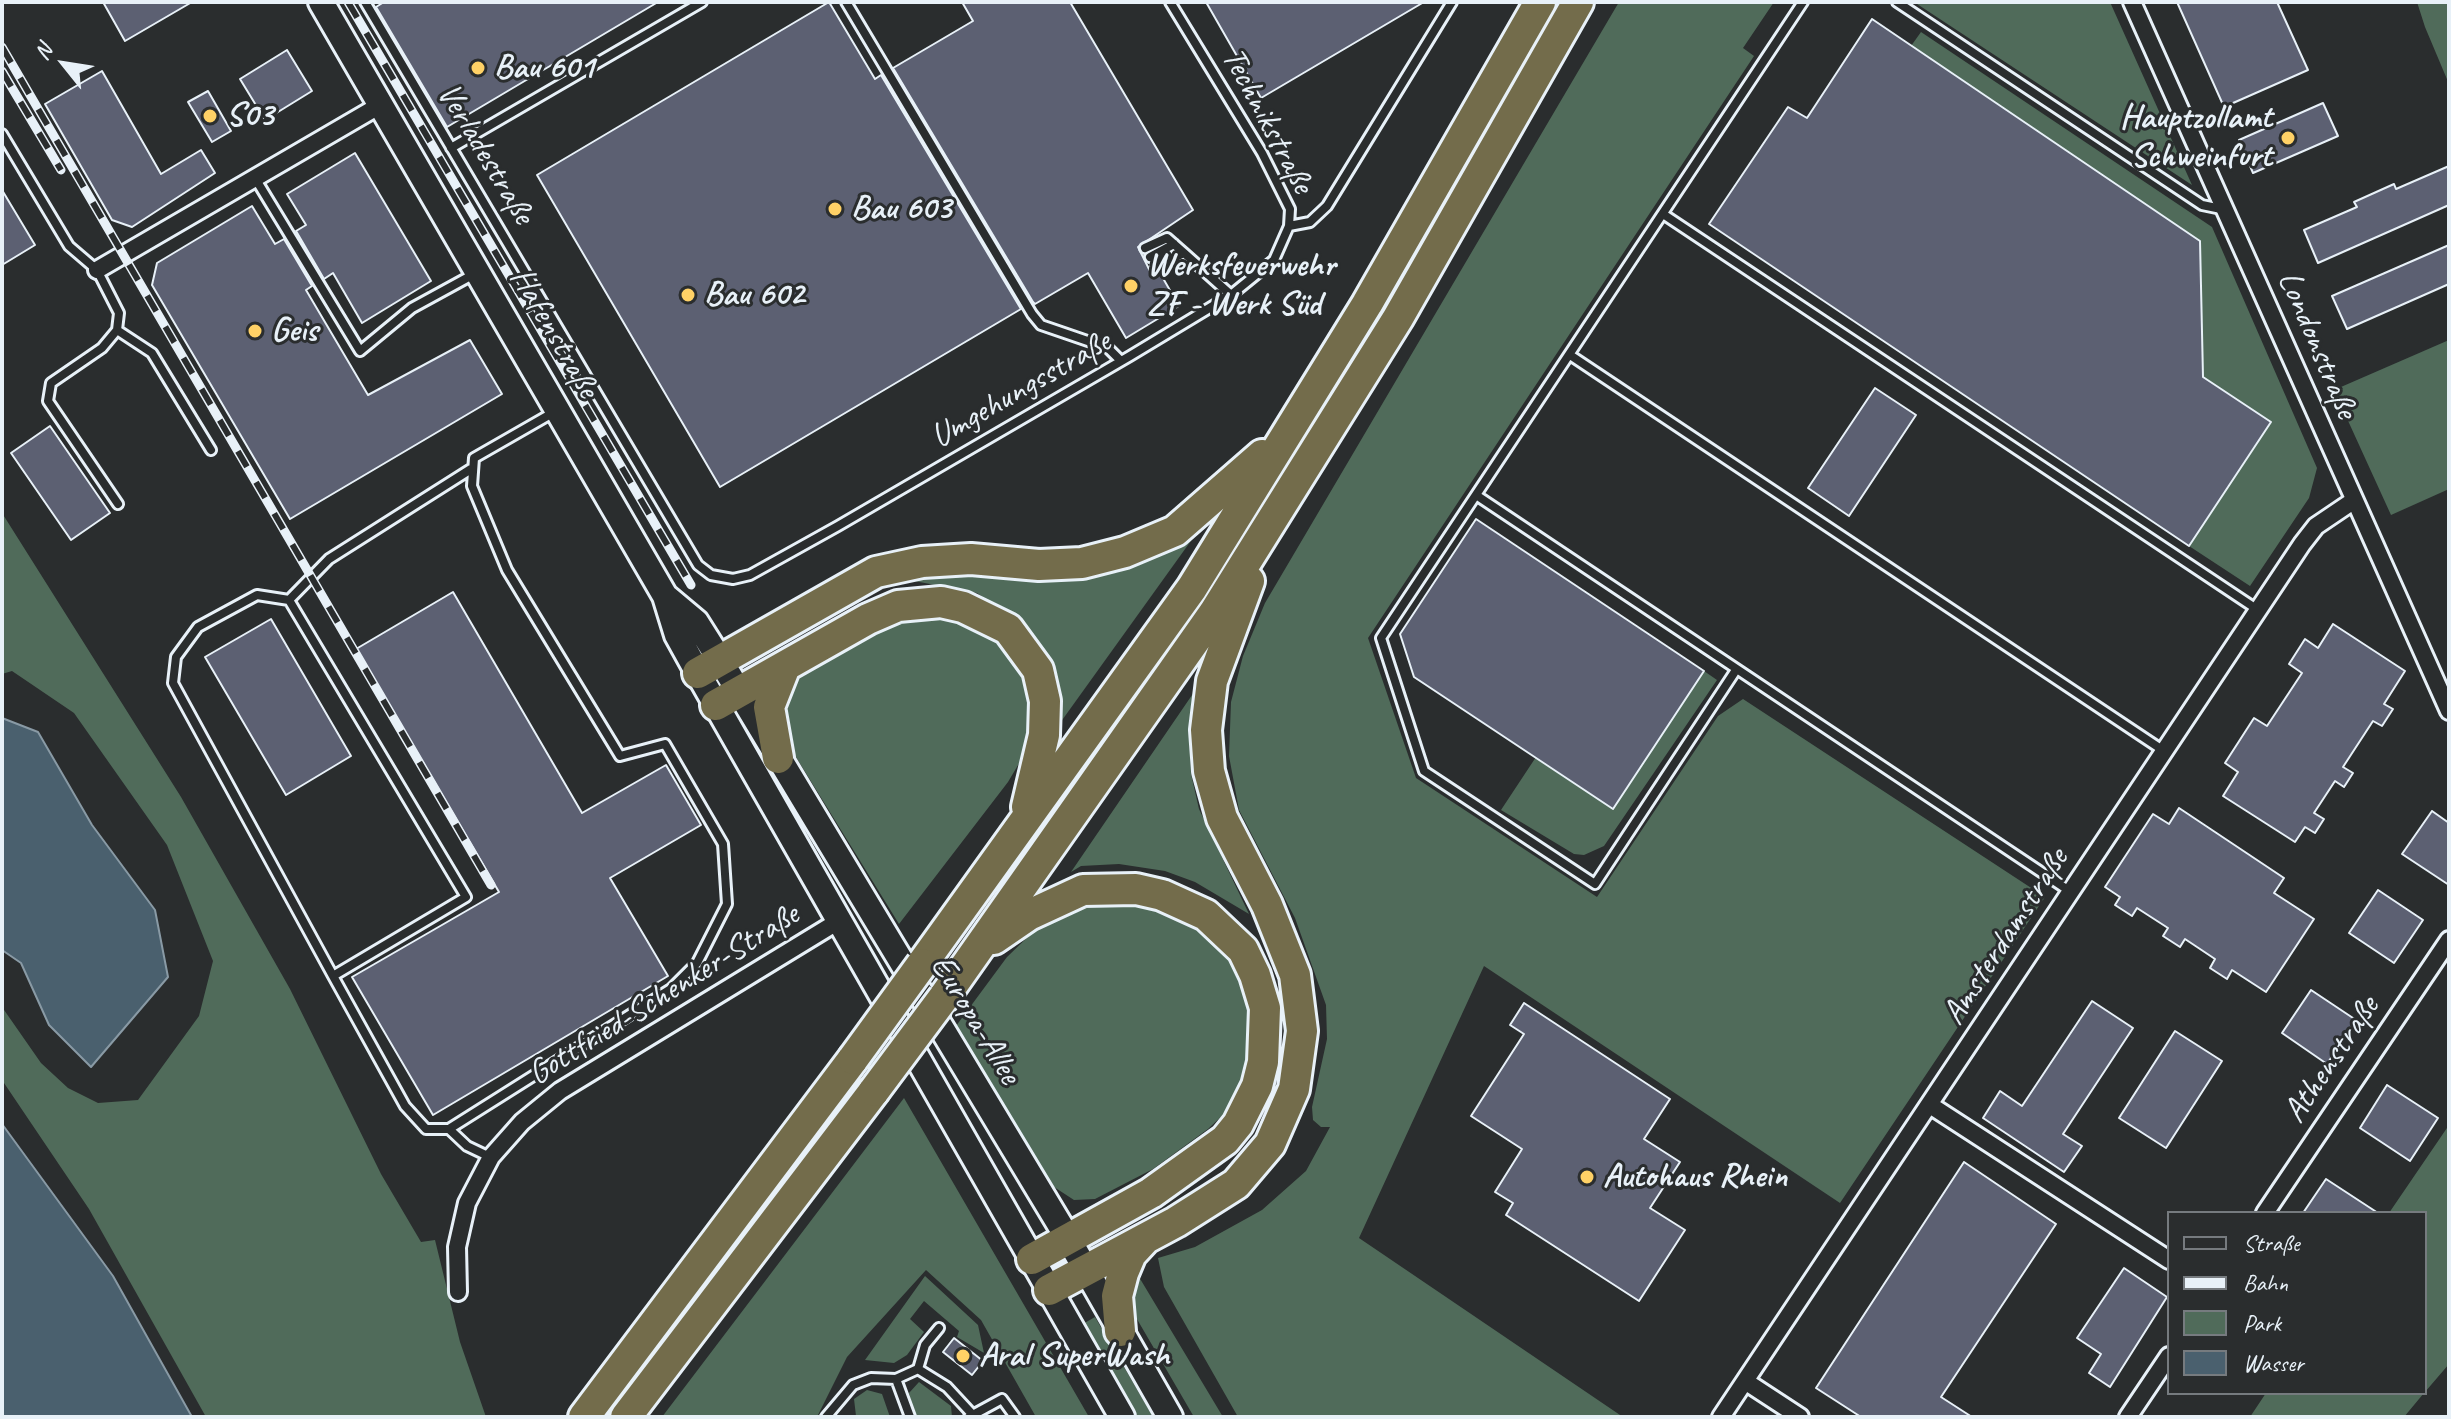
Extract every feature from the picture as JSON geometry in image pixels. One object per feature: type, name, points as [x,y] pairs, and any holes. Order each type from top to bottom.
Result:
[{"type":"highway","points":[[584,1417],[853,1059],[1192,588],[1432,194],[1540,2]]},
{"type":"highway","points":[[626,1417],[944,997],[1214,613],[1429,265],[1578,2]]},
{"type":"highway","points":[[709,667],[876,572],[922,562],[971,559],[1039,565],[1082,563],[1125,552],[1175,531],[1295,423]]},
{"type":"highway","points":[[1049,1290],[1212,1201],[1253,1166],[1285,1116],[1299,1063],[1302,1031],[1295,975],[1267,905],[1222,818],[1209,771],[1206,730],[1212,681],[1270,523]]},
{"type":"highway","points":[[728,699],[868,619],[898,606],[941,602],[963,607],[1008,629],[1038,670],[1045,701],[1037,776],[1019,832]]},
{"type":"highway","points":[[778,758],[769,707],[784,669]]},
{"type":"highway","points":[[976,952],[1029,915],[1083,890],[1136,889],[1186,904],[1206,915],[1243,950],[1265,1008],[1263,1062],[1257,1086],[1238,1124],[1225,1140],[1196,1164],[1032,1259]]},
{"type":"highway","points":[[1120,1331],[1117,1296],[1123,1273],[1131,1254],[1145,1239]]},
{"type":"street","name":"Hafenstraße","points":[[321,2],[480,271],[665,596],[696,622],[709,667]]},
{"type":"street","name":"Londonstraße","points":[[2132,2],[2449,711]]},
{"type":"street","points":[[97,270],[382,104]]},
{"type":"street","name":"Amsterdamstraße","points":[[1721,1417],[2258,610],[2316,526],[2353,501]]},
{"type":"street","name":"Europa-Allee","points":[[709,667],[728,699],[837,922],[936,1087],[1117,1411]]},
{"type":"street","name":"Europa-Allee","points":[[728,699],[778,758],[1069,1240],[1170,1417]]},
{"type":"street","name":"Gottfried-Schenker-Straße","points":[[458,1292],[455,1265],[467,1203],[491,1157],[522,1122],[560,1091],[837,922]]},
{"type":"street","name":"Athenstraße","points":[[2266,1211],[2449,940]]},
{"type":"street","points":[[1930,1105],[2167,1259]]},
{"type":"street","points":[[2128,1417],[2167,1359]]},
{"type":"street","points":[[1745,1381],[1800,1417]]},
{"type":"lane","name":"Verladestraße","points":[[365,2],[698,565],[711,575]]},
{"type":"lane","points":[[451,148],[702,2]]},
{"type":"lane","points":[[846,2],[1032,314],[1041,325],[1108,348],[1121,361]]},
{"type":"lane","name":"Technikstraße","points":[[1170,2],[1262,153],[1290,209],[1289,226]]},
{"type":"lane","points":[[1289,226],[1310,222],[1335,194],[1452,2]]},
{"type":"lane","points":[[1736,670],[1595,884],[1424,771],[1381,638],[1803,2]]},
{"type":"lane","points":[[1897,2],[2202,205],[2227,211]]},
{"type":"lane","points":[[2,134],[69,246],[97,270],[119,313],[117,330],[102,348],[51,383],[48,401],[118,504]]},
{"type":"lane","points":[[254,176],[360,351],[412,308],[480,271]]},
{"type":"lane","points":[[1663,214],[2258,610]]},
{"type":"lane","name":"Umgehungsstraße","points":[[711,575],[733,579],[750,575],[1231,295],[1274,260],[1289,226]]},
{"type":"lane","points":[[1148,252],[1162,238],[1174,244],[1231,295]]},
{"type":"lane","points":[[1156,267],[1184,253]]},
{"type":"lane","points":[[117,330],[152,353],[211,450]]},
{"type":"lane","points":[[1570,355],[2164,751]]},
{"type":"lane","points":[[289,600],[257,595],[198,627],[176,657],[173,683],[405,1106],[426,1129],[449,1129],[671,989],[697,963],[727,904],[723,844],[665,744],[620,756],[507,570],[472,486],[474,458],[558,409]]},
{"type":"lane","points":[[289,600],[329,559],[471,469]]},
{"type":"lane","points":[[1476,495],[2071,892]]},
{"type":"lane","points":[[289,600],[466,897],[333,976]]},
{"type":"lane","points":[[449,1129],[467,1146],[491,1157]]},
{"type":"lane","points":[[826,1417],[853,1385],[871,1378],[896,1379],[918,1369],[925,1345],[939,1328]]},
{"type":"lane","points":[[918,1369],[947,1387],[970,1416],[1002,1399],[1015,1417]]},
{"type":"lane","points":[[896,1379],[910,1417]]},
{"type":"green space","points":[[1619,2],[1774,2],[1743,48],[1754,56],[1368,638],[1416,778],[1597,897],[1718,716],[1743,699],[2045,897],[1840,1203],[1484,966],[1359,1238],[1623,1417],[1238,1417],[1164,1287],[1158,1258],[1195,1247],[1262,1210],[1306,1171],[1330,1127],[1321,1127],[1313,1120],[1312,1107],[1327,1039],[1326,1005],[1295,918],[1239,810],[1229,756],[1231,702],[1243,656],[1265,603]]},
{"type":"green space","points":[[1914,2],[2110,2],[2192,185]]},
{"type":"green space","points":[[2417,2],[2449,2],[2449,84],[2425,27]]},
{"type":"green space","points":[[1921,32],[2212,227],[2317,468],[2309,498],[2250,586],[2189,546],[2271,423],[2203,377],[2200,241],[1911,46]]},
{"type":"green space","points":[[2449,340],[2449,489],[2391,515],[2334,390]]},
{"type":"green space","points":[[2,513],[181,797],[290,989],[381,1174],[421,1242],[435,1240],[460,1342],[486,1417],[206,1417],[89,1209],[2,1080],[2,1007],[41,1063],[68,1088],[98,1103],[138,1100],[199,1016],[213,961],[167,845],[74,713],[12,671],[2,674]]},
{"type":"green space","points":[[1193,538],[1055,730],[1051,665],[1022,624],[977,593],[909,580],[961,573],[1079,579],[1119,572]]},
{"type":"green space","points":[[950,612],[1000,640],[1025,672],[1032,696],[1030,729],[1024,755],[1008,782],[899,924],[783,736],[785,683],[895,618]]},
{"type":"green space","points":[[1704,671],[1717,680],[1604,846],[1584,855],[1574,854],[1501,810],[1536,757],[1613,808]]},
{"type":"green space","points":[[1203,679],[1193,700],[1189,724],[1191,774],[1199,809],[1249,914],[1195,882],[1165,871],[1119,864],[1081,866],[1071,872]]},
{"type":"green space","points":[[1118,900],[1177,912],[1227,949],[1247,999],[1252,1043],[1238,1091],[1226,1112],[1208,1129],[1153,1169],[1095,1199],[1074,1200],[1051,1185],[1036,1165],[956,1026],[1007,957],[1034,931],[1062,914]]},
{"type":"green space","points":[[904,1098],[1089,1417],[1036,1417],[981,1320],[926,1270],[847,1357],[817,1417],[662,1417]]},
{"type":"green space","points":[[2449,1125],[2449,1364],[2427,1390],[2427,1211],[2390,1211]]},
{"type":"green space","points":[[925,1276],[978,1325],[984,1353],[957,1337],[959,1331],[924,1301],[910,1319],[924,1332],[907,1355],[894,1363],[865,1360]]},
{"type":"green space","points":[[1139,1277],[1223,1417],[1194,1417],[1130,1304]]},
{"type":"green space","points":[[1095,1317],[1153,1417],[1135,1417],[1081,1325]]},
{"type":"green space","points":[[919,1382],[951,1406],[952,1417],[914,1417],[909,1393]]},
{"type":"green space","points":[[867,1390],[882,1394],[890,1417],[856,1416],[854,1399]]},
{"type":"green space","points":[[2265,1395],[2422,1395],[2404,1417],[2250,1417]]},
{"type":"water","points":[[2,718],[38,732],[92,825],[155,910],[168,977],[91,1067],[49,1025],[21,963],[2,950]]},
{"type":"water","points":[[2,1124],[113,1276],[192,1417],[2,1417]]},
{"type":"building","points":[[103,2],[192,2],[125,41]]},
{"type":"building","name":"Bau 601","points":[[384,2],[658,2],[447,127],[376,7]]},
{"type":"building","points":[[829,2],[875,79],[881,75],[1021,309],[720,487],[537,175]]},
{"type":"building","points":[[962,2],[1070,2],[1193,210],[1138,247],[1150,271],[1160,273],[1179,306],[1126,338],[1088,273],[1035,304],[1033,302],[893,68],[973,21]]},
{"type":"building","points":[[1206,2],[1424,2],[1261,98]]},
{"type":"building","points":[[2177,2],[2277,2],[2308,70],[2224,107]]},
{"type":"building","points":[[1872,19],[2200,241],[2203,377],[2271,422],[2189,546],[1709,224],[1788,107],[1807,118]]},
{"type":"building","points":[[287,50],[312,91],[265,120],[240,79]]},
{"type":"building","points":[[102,71],[161,174],[201,150],[215,173],[132,227],[112,220],[45,104]]},
{"type":"building","name":"S03","points":[[208,91],[231,131],[212,142],[188,102]]},
{"type":"building","name":"Hauptzollamt Schweinfurt","points":[[2323,103],[2338,136],[2253,173],[2239,140]]},
{"type":"building","points":[[355,153],[431,281],[362,323],[333,273],[324,279],[296,231],[306,225],[287,194]]},
{"type":"building","points":[[2449,166],[2449,205],[2318,263],[2304,230],[2357,207],[2354,202],[2394,184],[2396,189]]},
{"type":"building","points":[[2,190],[35,245],[2,265]]},
{"type":"building","name":"Geis","points":[[252,206],[275,244],[284,239],[312,286],[306,290],[368,395],[470,340],[502,394],[290,519],[152,285],[157,263]]},
{"type":"building","points":[[2449,245],[2449,284],[2347,329],[2332,296]]},
{"type":"building","points":[[1875,388],[1916,415],[1849,516],[1808,488]]},
{"type":"building","points":[[50,426],[110,513],[71,540],[11,453]]},
{"type":"building","points":[[1476,519],[1704,671],[1613,809],[1414,677],[1400,634]]},
{"type":"building","points":[[453,592],[582,813],[666,765],[701,825],[610,878],[668,976],[433,1115],[352,977],[499,892],[356,649]]},
{"type":"building","points":[[271,619],[351,756],[286,795],[205,657]]},
{"type":"building","points":[[2333,624],[2405,671],[2384,704],[2393,709],[2382,726],[2373,721],[2343,767],[2353,773],[2344,787],[2335,781],[2314,813],[2324,819],[2315,833],[2305,827],[2295,842],[2223,796],[2238,772],[2225,763],[2254,718],[2267,726],[2302,673],[2289,664],[2305,639],[2318,648]]},
{"type":"building","points":[[2179,808],[2284,878],[2274,893],[2314,919],[2266,992],[2232,970],[2227,979],[2210,968],[2215,959],[2185,939],[2180,947],[2163,936],[2168,928],[2137,908],[2132,916],[2115,905],[2120,897],[2105,887],[2153,814],[2169,824]]},
{"type":"building","points":[[2432,811],[2449,823],[2449,885],[2402,854]]},
{"type":"building","points":[[2378,890],[2423,920],[2394,963],[2349,933]]},
{"type":"building","points":[[2311,990],[2356,1020],[2327,1064],[2282,1033]]},
{"type":"building","points":[[2092,1001],[2133,1028],[2063,1134],[2082,1146],[2064,1172],[1983,1118],[2000,1091],[2022,1106]]},
{"type":"building","name":"Autohaus Rhein","points":[[1524,1003],[1670,1099],[1644,1139],[1680,1162],[1650,1208],[1685,1230],[1639,1301],[1506,1215],[1513,1203],[1495,1192],[1522,1149],[1471,1116],[1524,1034],[1510,1025]]},
{"type":"building","points":[[2175,1031],[2222,1061],[2166,1148],[2119,1118]]},
{"type":"building","points":[[2387,1085],[2438,1118],[2410,1161],[2360,1128]]},
{"type":"building","points":[[1964,1162],[2056,1224],[1941,1397],[1972,1417],[1861,1417],[1816,1388]]},
{"type":"building","points":[[2326,1179],[2375,1211],[2304,1211]]},
{"type":"building","points":[[2124,1268],[2167,1297],[2110,1387],[2089,1373],[2101,1354],[2077,1338]]},
{"type":"building","name":"Aral SuperWash","points":[[954,1338],[983,1361],[972,1375],[943,1352]]},
{"type":"railway","points":[[348,2],[691,585]]},
{"type":"railway","points":[[2,47],[491,885]]},
{"type":"railway","points":[[2,71],[61,170]]},
{"type":"place","name":"Bau 601","points":[[478,68]]},
{"type":"place","name":"S03","points":[[210,116]]},
{"type":"place","name":"Hauptzollamt Schweinfurt","points":[[2288,138]]},
{"type":"place","name":"Bau 603","points":[[835,209]]},
{"type":"place","name":"Werksfeuerwehr ZF - Werk Süd","points":[[1131,286]]},
{"type":"place","name":"Bau 602","points":[[688,295]]},
{"type":"place","name":"Geis","points":[[255,331]]},
{"type":"place","name":"Autohaus Rhein","points":[[1587,1177]]},
{"type":"place","name":"Aral SuperWash","points":[[963,1356]]}]
